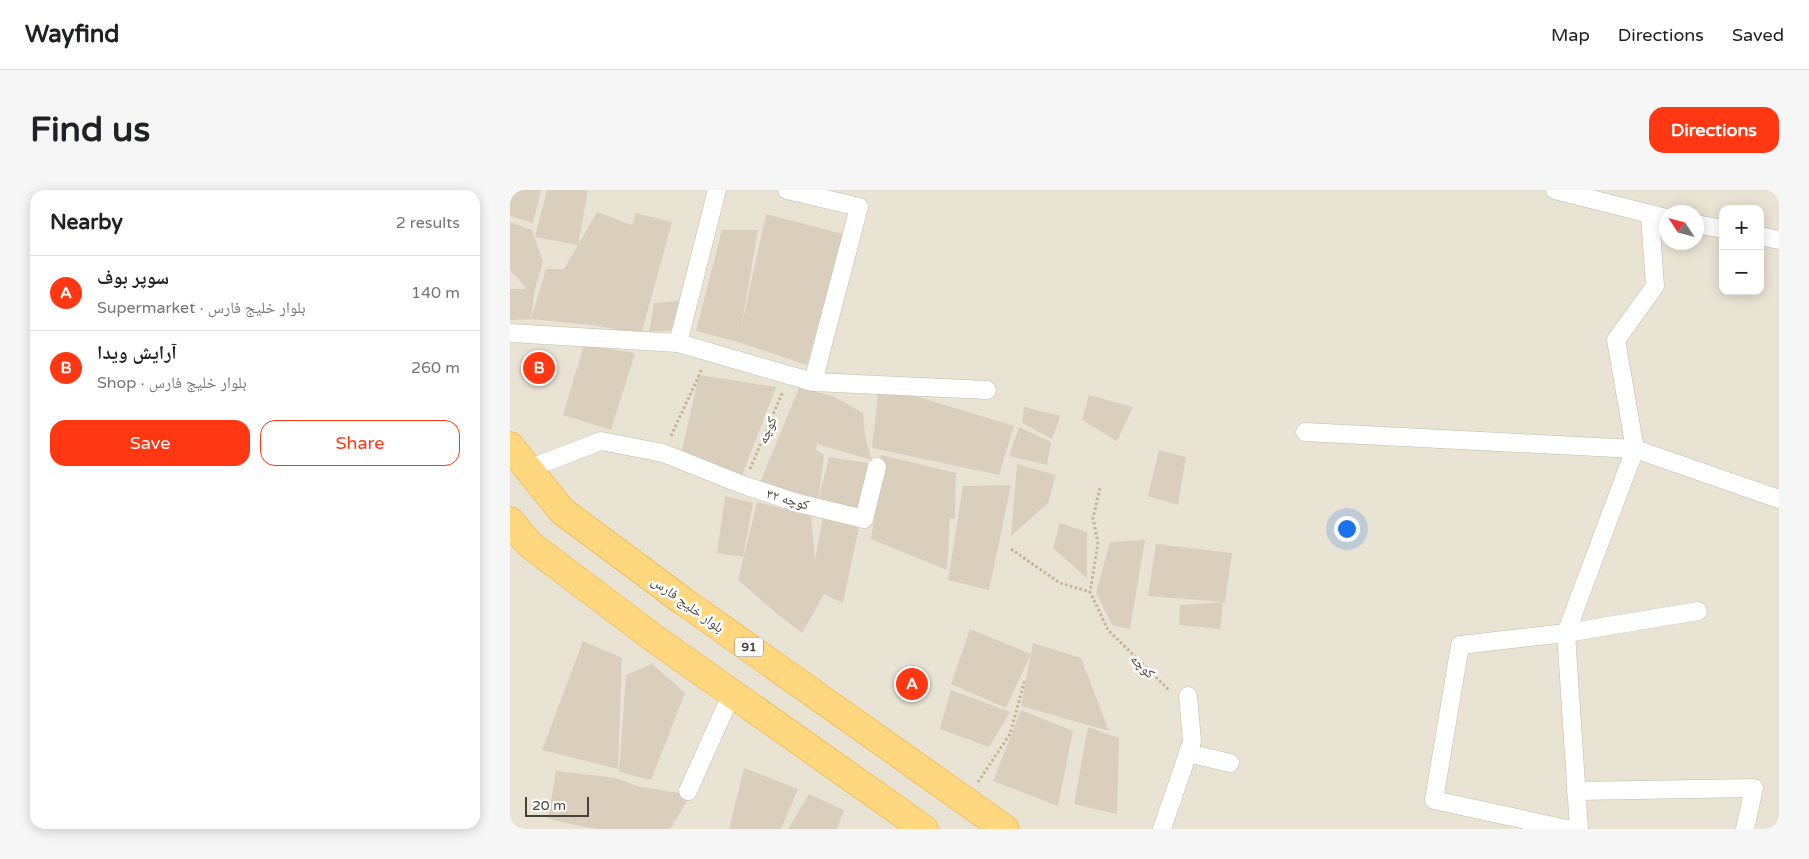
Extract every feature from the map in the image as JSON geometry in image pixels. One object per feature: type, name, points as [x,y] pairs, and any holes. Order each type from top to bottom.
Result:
[{"type":"highway","name":"بلوار خلیج فارس","points":[[510,446],[562,510],[683,601],[1005,829]]},
{"type":"highway","points":[[510,521],[529,544],[656,639],[924,829]]},
{"type":"street","points":[[678,343],[717,190]]},
{"type":"street","points":[[786,190],[859,207],[813,382]]},
{"type":"street","points":[[1555,190],[1658,217],[1655,286],[1616,340],[1635,449],[1566,634],[1579,829]]},
{"type":"street","points":[[1704,225],[1719,228]]},
{"type":"street","points":[[1764,237],[1779,240]]},
{"type":"street","points":[[510,333],[678,343],[813,382],[987,390]]},
{"type":"street","points":[[1305,432],[1635,449],[1779,499]]},
{"type":"street","name":"کوچه ۳۲","points":[[528,469],[601,442],[663,453],[743,485],[864,519],[877,467]]},
{"type":"street","points":[[1568,829],[1434,800],[1460,645],[1566,634],[1698,611]]},
{"type":"street","points":[[688,791],[732,693]]},
{"type":"street","points":[[1162,829],[1192,741],[1179,694]]},
{"type":"street","points":[[1188,753],[1230,763]]},
{"type":"street","points":[[1576,792],[1754,788],[1745,829]]},
{"type":"path","points":[[663,453],[710,352]]},
{"type":"path","name":"کوچه","points":[[743,485],[790,375]]},
{"type":"path","points":[[1011,549],[1060,583],[1090,592],[1098,543],[1093,518],[1100,488]]},
{"type":"path","name":"کوچه","points":[[1090,592],[1108,630],[1179,694]]},
{"type":"path","points":[[965,801],[1010,734],[1025,678]]},
{"type":"shaded area","points":[[510,190],[1779,190],[1779,829],[510,829]]},
{"type":"building","points":[[510,190],[541,190],[533,223],[510,216]]},
{"type":"building","points":[[547,190],[588,190],[578,245],[535,237]]},
{"type":"building","points":[[597,212],[632,225],[636,213],[672,222],[641,335],[599,326],[531,319],[546,269],[564,269]]},
{"type":"building","points":[[766,214],[843,234],[807,365],[738,342],[696,331],[722,230],[758,230],[741,329]]},
{"type":"building","points":[[510,222],[532,230],[543,262],[535,289],[531,319],[510,320],[510,289],[527,289],[510,270]]},
{"type":"building","points":[[679,301],[674,330],[649,332],[654,303]]},
{"type":"building","points":[[584,345],[635,353],[611,430],[563,415]]},
{"type":"building","points":[[699,375],[776,387],[742,476],[680,459]]},
{"type":"building","points":[[879,385],[1014,426],[999,475],[872,448]]},
{"type":"building","points":[[799,388],[833,396],[863,413],[865,437],[872,460],[817,444],[816,450],[824,455],[818,502],[829,457],[868,463],[857,517],[759,485]]},
{"type":"building","points":[[1089,395],[1133,407],[1117,441],[1082,420]]},
{"type":"building","points":[[1024,407],[1060,416],[1052,439],[1022,423]]},
{"type":"building","points":[[1019,427],[1051,442],[1047,465],[1009,456]]},
{"type":"building","points":[[1159,450],[1186,457],[1178,505],[1148,496]]},
{"type":"building","points":[[881,455],[956,473],[955,519],[950,518],[947,570],[871,539],[882,472]]},
{"type":"building","points":[[1017,464],[1056,475],[1048,503],[1011,536]]},
{"type":"building","points":[[1011,485],[989,590],[948,580],[963,486]]},
{"type":"building","points":[[725,496],[753,503],[743,557],[717,553]]},
{"type":"building","points":[[757,502],[811,516],[815,560],[823,517],[859,527],[843,603],[824,594],[802,633],[738,580]]},
{"type":"building","points":[[1060,523],[1087,532],[1087,578],[1053,548]]},
{"type":"building","points":[[1145,540],[1130,629],[1112,625],[1096,593],[1110,542]]},
{"type":"building","points":[[1156,544],[1232,553],[1225,602],[1148,596]]},
{"type":"building","points":[[1223,602],[1220,629],[1179,625],[1180,605]]},
{"type":"building","points":[[970,629],[1031,654],[1006,708],[951,684]]},
{"type":"building","points":[[583,641],[622,658],[618,769],[542,750]]},
{"type":"building","points":[[1033,643],[1081,658],[1109,731],[1021,706]]},
{"type":"building","points":[[652,664],[685,693],[651,780],[619,772],[626,675]]},
{"type":"building","points":[[951,690],[1010,712],[989,747],[940,729]]},
{"type":"building","points":[[1021,710],[1073,731],[1058,806],[993,781]]},
{"type":"building","points":[[1088,727],[1119,738],[1117,814],[1074,804]]},
{"type":"building","points":[[744,768],[798,789],[781,829],[729,829]]},
{"type":"building","points":[[556,771],[616,778],[637,786],[691,795],[670,829],[595,829],[548,819]]},
{"type":"building","points":[[809,794],[844,810],[837,829],[788,829]]},
{"type":"place","name":"آرایش ویدا","points":[[539,368]]},
{"type":"place","name":"سوپر بوف","points":[[912,684]]}]
